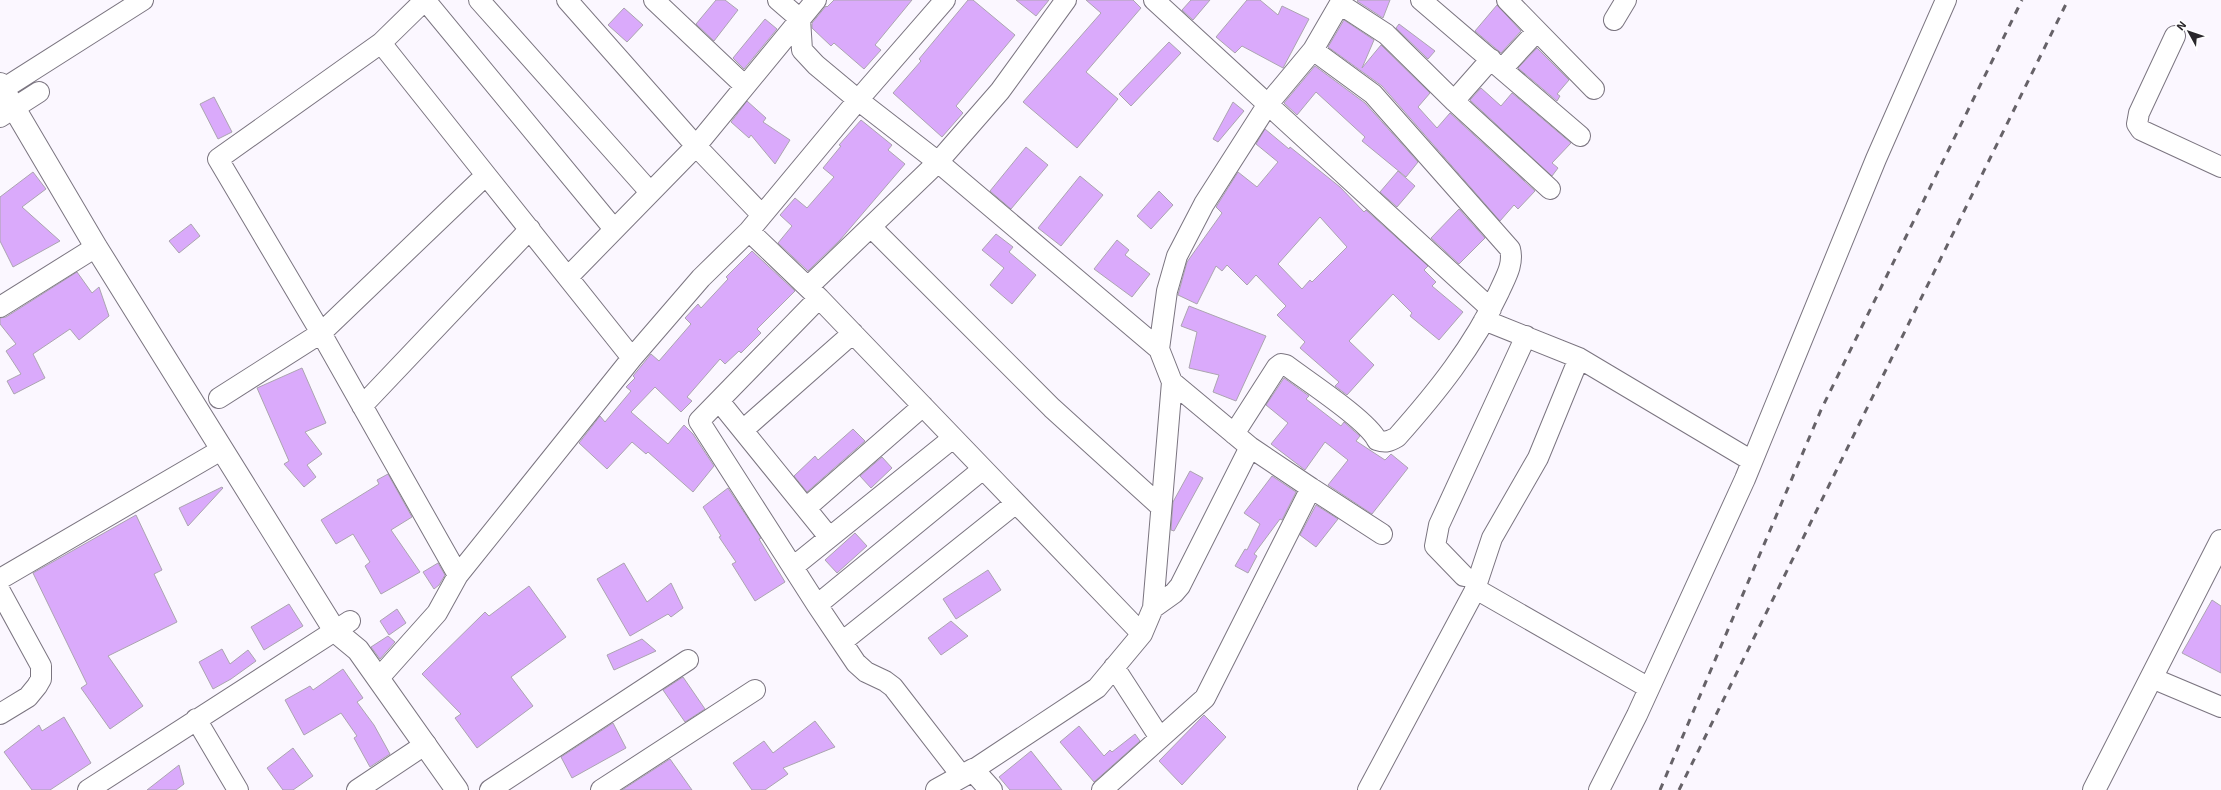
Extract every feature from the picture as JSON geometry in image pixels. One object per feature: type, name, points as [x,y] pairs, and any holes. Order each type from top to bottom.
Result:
[{"type":"main road","points":[[1,87],[7,113],[96,247],[221,450],[378,679],[426,744],[457,790]]},
{"type":"main road","points":[[2094,790],[2221,541]]},
{"type":"main road","points":[[938,790],[967,773],[991,790]]},
{"type":"street","points":[[1,87],[143,0]]},
{"type":"street","points":[[458,575],[321,333],[218,159],[381,43],[425,0],[614,229]]},
{"type":"street","points":[[479,0],[650,192]]},
{"type":"street","points":[[567,0],[696,146],[761,214]]},
{"type":"street","points":[[654,0],[745,86]]},
{"type":"street","points":[[778,0],[800,19],[802,50],[816,65],[858,100],[938,162],[1159,349],[1172,382],[1160,506],[1153,608],[1142,634],[1097,688],[967,773],[893,688],[861,668],[817,605],[699,421],[719,401],[871,227],[938,162],[1000,91],[1066,0]]},
{"type":"street","points":[[568,277],[696,146],[816,0]]},
{"type":"street","points":[[378,679],[437,613],[458,575],[632,358],[701,278],[749,231],[761,214],[945,0]]},
{"type":"street","points":[[1154,0],[1268,104],[1488,315],[1526,336],[1579,358],[1752,461]]},
{"type":"street","points":[[1421,0],[1580,136]]},
{"type":"street","points":[[1507,0],[1594,89]]},
{"type":"street","points":[[1614,20],[1626,0]]},
{"type":"street","points":[[1599,790],[1649,688],[1752,461],[1876,159],[1946,0]]},
{"type":"street","points":[[1159,349],[1167,291],[1177,256],[1204,204],[1268,104],[1313,50],[1341,2],[1386,34],[1454,101],[1550,189]]},
{"type":"street","points":[[1454,101],[1537,31]]},
{"type":"street","points":[[2175,36],[2140,113],[2137,124],[2141,130],[2221,167]]},
{"type":"street","points":[[381,43],[632,358]]},
{"type":"street","points":[[1234,434],[1277,367],[1281,364],[1286,365],[1333,400],[1373,432],[1377,440],[1384,442],[1391,441],[1398,437],[1433,397],[1465,354],[1488,315],[1510,268],[1512,258],[1510,249],[1373,94],[1313,50]]},
{"type":"street","points":[[7,113],[39,92]]},
{"type":"street","points":[[219,398],[321,333],[486,175]]},
{"type":"street","points":[[871,227],[1052,408],[1160,506]]},
{"type":"street","points":[[362,406],[530,229]]},
{"type":"street","points":[[749,231],[814,293],[1142,634]]},
{"type":"street","points":[[0,307],[96,247]]},
{"type":"street","points":[[742,430],[853,333]]},
{"type":"street","points":[[1526,336],[1439,525],[1435,546],[1469,584],[1649,688]]},
{"type":"street","points":[[1368,790],[1492,538],[1538,458],[1579,358]]},
{"type":"street","points":[[1172,382],[1250,447],[1382,534]]},
{"type":"street","points":[[719,401],[830,537]]},
{"type":"street","points":[[806,508],[923,406]]},
{"type":"street","points":[[793,567],[954,438]]},
{"type":"street","points":[[1153,608],[1174,593],[1180,586],[1250,447]]},
{"type":"street","points":[[0,579],[221,450]]},
{"type":"street","points":[[817,605],[983,469]]},
{"type":"street","points":[[1102,790],[1205,698],[1311,488]]},
{"type":"street","points":[[842,642],[1016,503]]},
{"type":"street","points":[[0,591],[41,666],[41,679],[28,697],[0,714]]},
{"type":"street","points":[[88,790],[196,719],[343,626]]},
{"type":"street","points":[[490,790],[688,660]]},
{"type":"street","points":[[1114,667],[1160,738]]},
{"type":"street","points":[[2152,678],[2221,707]]},
{"type":"street","points":[[601,790],[755,690]]},
{"type":"street","points":[[196,719],[238,790]]},
{"type":"street","points":[[357,790],[426,744]]},
{"type":"building","points":[[716,0],[725,0],[738,10],[714,41],[696,24]]},
{"type":"building","points":[[834,0],[912,0],[875,45],[881,50],[864,69],[834,43],[831,46],[812,28],[812,23],[826,6],[827,7]]},
{"type":"building","points":[[968,0],[973,0],[1015,35],[956,106],[963,113],[942,137],[893,93],[921,61],[919,59]]},
{"type":"building","points":[[1016,0],[1049,0],[1036,16]]},
{"type":"building","points":[[1086,0],[1133,0],[1141,8],[1086,72],[1118,99],[1077,148],[1023,102],[1101,13]]},
{"type":"building","points":[[1191,0],[1210,0],[1193,20],[1182,10]]},
{"type":"building","points":[[1247,0],[1260,0],[1278,15],[1282,6],[1309,19],[1283,68],[1242,46],[1235,53],[1216,37]]},
{"type":"building","points":[[1390,0],[1383,18],[1357,1]]},
{"type":"building","points":[[1497,5],[1521,31],[1501,53],[1475,31]]},
{"type":"building","points":[[624,8],[643,25],[627,42],[608,25]]},
{"type":"building","points":[[765,19],[777,29],[744,69],[733,58]]},
{"type":"building","points":[[1344,20],[1374,40],[1362,68],[1381,45],[1430,93],[1418,107],[1437,128],[1450,113],[1535,191],[1518,209],[1514,205],[1500,221],[1382,86],[1328,47]]},
{"type":"building","points":[[1399,24],[1435,51],[1428,59],[1396,28]]},
{"type":"building","points":[[1169,42],[1181,53],[1131,106],[1119,94]]},
{"type":"building","points":[[1537,48],[1569,80],[1557,94],[1560,96],[1557,101],[1518,68]]},
{"type":"building","points":[[1315,66],[1365,103],[1418,162],[1406,177],[1362,141],[1365,137],[1316,92],[1297,115],[1284,103]]},
{"type":"building","points":[[1481,88],[1501,106],[1512,93],[1571,143],[1552,163],[1558,168],[1552,176],[1470,100]]},
{"type":"building","points":[[214,97],[232,132],[218,139],[200,104]]},
{"type":"building","points":[[747,101],[766,118],[763,122],[790,140],[775,164],[751,135],[749,138],[731,122]]},
{"type":"building","points":[[1233,102],[1244,111],[1218,142],[1213,139]]},
{"type":"building","points":[[861,120],[892,145],[888,150],[905,164],[840,240],[808,271],[778,243],[792,226],[780,215],[795,198],[807,208],[834,177],[823,168],[841,146],[839,145]]},
{"type":"building","points":[[1265,129],[1340,187],[1364,212],[1366,210],[1428,266],[1424,270],[1436,282],[1432,286],[1463,312],[1439,340],[1410,316],[1412,313],[1393,294],[1349,341],[1374,365],[1347,395],[1335,386],[1339,382],[1300,348],[1305,342],[1277,315],[1286,306],[1256,275],[1247,285],[1227,265],[1222,271],[1216,266],[1197,304],[1178,295],[1187,262],[1222,213],[1216,207],[1238,172],[1257,187],[1278,162],[1256,144]],"holes":[[[1320,217],[1347,247],[1312,282],[1310,280],[1302,289],[1278,264]]]},
{"type":"building","points":[[1026,147],[1048,165],[1011,209],[990,191]]},
{"type":"building","points":[[1398,171],[1415,186],[1397,207],[1380,192]]},
{"type":"building","points":[[33,172],[46,189],[22,207],[60,241],[13,267],[0,241],[0,197]]},
{"type":"building","points":[[1080,176],[1103,195],[1061,246],[1038,228]]},
{"type":"building","points":[[1159,191],[1173,205],[1151,229],[1137,216]]},
{"type":"building","points":[[1459,209],[1485,238],[1459,264],[1431,238]]},
{"type":"building","points":[[191,224],[200,236],[179,253],[169,241]]},
{"type":"building","points":[[996,234],[1013,247],[1009,252],[1036,275],[1012,304],[990,285],[1004,268],[982,250]]},
{"type":"building","points":[[1117,240],[1129,250],[1125,255],[1150,274],[1132,297],[1094,269]]},
{"type":"building","points":[[752,251],[795,291],[757,329],[761,333],[741,353],[739,351],[725,364],[720,359],[687,397],[692,401],[681,412],[655,387],[631,412],[668,444],[684,425],[693,434],[714,466],[693,492],[648,452],[646,454],[632,442],[607,469],[579,443],[600,416],[605,422],[631,391],[626,387],[635,378],[633,376],[651,354],[659,361],[691,324],[685,318],[698,304],[701,308],[728,279],[726,277]]},
{"type":"building","points":[[77,272],[92,293],[99,287],[109,316],[79,340],[70,329],[33,354],[45,378],[14,394],[7,381],[21,374],[6,351],[16,344],[0,324],[0,318],[6,317]]},
{"type":"building","points":[[1189,306],[1266,336],[1236,401],[1213,392],[1219,375],[1189,368],[1197,332],[1181,326]]},
{"type":"building","points":[[302,368],[326,423],[305,432],[322,454],[307,465],[316,477],[304,487],[284,464],[289,461],[257,388]]},
{"type":"building","points":[[1284,378],[1309,396],[1306,399],[1341,426],[1344,422],[1360,436],[1356,441],[1385,460],[1391,454],[1408,468],[1372,514],[1328,485],[1348,460],[1325,442],[1305,470],[1271,444],[1288,423],[1266,405]]},
{"type":"building","points":[[853,429],[865,441],[807,492],[794,476],[815,456],[818,460]]},
{"type":"building","points":[[882,457],[892,468],[871,488],[860,476]]},
{"type":"building","points":[[1190,471],[1203,478],[1174,531],[1171,530],[1173,502]]},
{"type":"building","points":[[388,474],[412,517],[391,530],[420,572],[381,594],[365,566],[370,562],[353,534],[336,544],[321,520],[379,484],[377,480]]},
{"type":"building","points":[[1272,476],[1296,492],[1282,520],[1280,519],[1254,554],[1257,556],[1248,573],[1235,566],[1245,549],[1247,550],[1260,524],[1244,513]]},
{"type":"building","points":[[222,487],[223,488],[188,526],[179,508]]},
{"type":"building","points":[[728,488],[761,538],[759,539],[785,582],[755,601],[732,564],[736,562],[719,537],[721,536],[703,507]]},
{"type":"building","points":[[1316,505],[1338,519],[1316,547],[1300,535]]},
{"type":"building","points":[[136,515],[162,570],[154,574],[177,622],[108,656],[143,706],[110,729],[81,688],[87,684],[33,573]]},
{"type":"building","points":[[855,533],[867,546],[837,573],[825,560]]},
{"type":"building","points":[[438,563],[445,575],[439,585],[434,589],[423,572]]},
{"type":"building","points":[[624,563],[647,602],[671,583],[683,608],[671,617],[668,614],[630,636],[597,579]]},
{"type":"building","points":[[988,570],[1001,590],[956,619],[943,599]]},
{"type":"building","points":[[529,586],[566,637],[511,677],[533,706],[477,748],[455,718],[461,714],[422,674],[485,612],[489,616]]},
{"type":"building","points":[[2212,600],[2221,606],[2221,673],[2182,653]]},
{"type":"building","points":[[289,604],[303,626],[264,650],[251,627]]},
{"type":"building","points":[[397,609],[406,623],[389,635],[380,621]]},
{"type":"building","points":[[951,621],[968,636],[941,655],[928,638]]},
{"type":"building","points":[[388,636],[395,642],[380,659],[371,647]]},
{"type":"building","points":[[642,639],[656,651],[614,670],[607,655]]},
{"type":"building","points":[[222,649],[230,664],[248,650],[256,661],[231,679],[213,689],[199,662]]},
{"type":"building","points":[[343,669],[363,698],[357,702],[374,725],[390,754],[370,767],[354,738],[357,736],[341,713],[304,735],[285,700],[310,686],[313,690]]},
{"type":"building","points":[[683,677],[705,709],[685,722],[663,690]]},
{"type":"building","points":[[1204,715],[1226,737],[1182,785],[1159,761]]},
{"type":"building","points":[[64,717],[91,763],[50,790],[32,790],[4,752],[39,725],[42,731]]},
{"type":"building","points":[[815,721],[835,747],[783,768],[788,774],[765,790],[752,790],[733,763],[764,741],[773,753]]},
{"type":"building","points":[[613,723],[626,748],[572,778],[561,757]]},
{"type":"building","points":[[1079,726],[1104,756],[1110,750],[1112,752],[1135,734],[1140,741],[1094,782],[1060,742]]},
{"type":"building","points":[[293,748],[313,776],[293,790],[283,790],[267,768]]},
{"type":"building","points":[[1031,751],[1062,790],[1010,790],[999,777]]},
{"type":"building","points":[[670,759],[692,790],[622,790]]},
{"type":"building","points":[[179,765],[184,784],[176,790],[147,790]]},
{"type":"railway","points":[[1660,790],[1821,410],[2022,0]]},
{"type":"railway","points":[[1679,790],[2068,0]]}]
